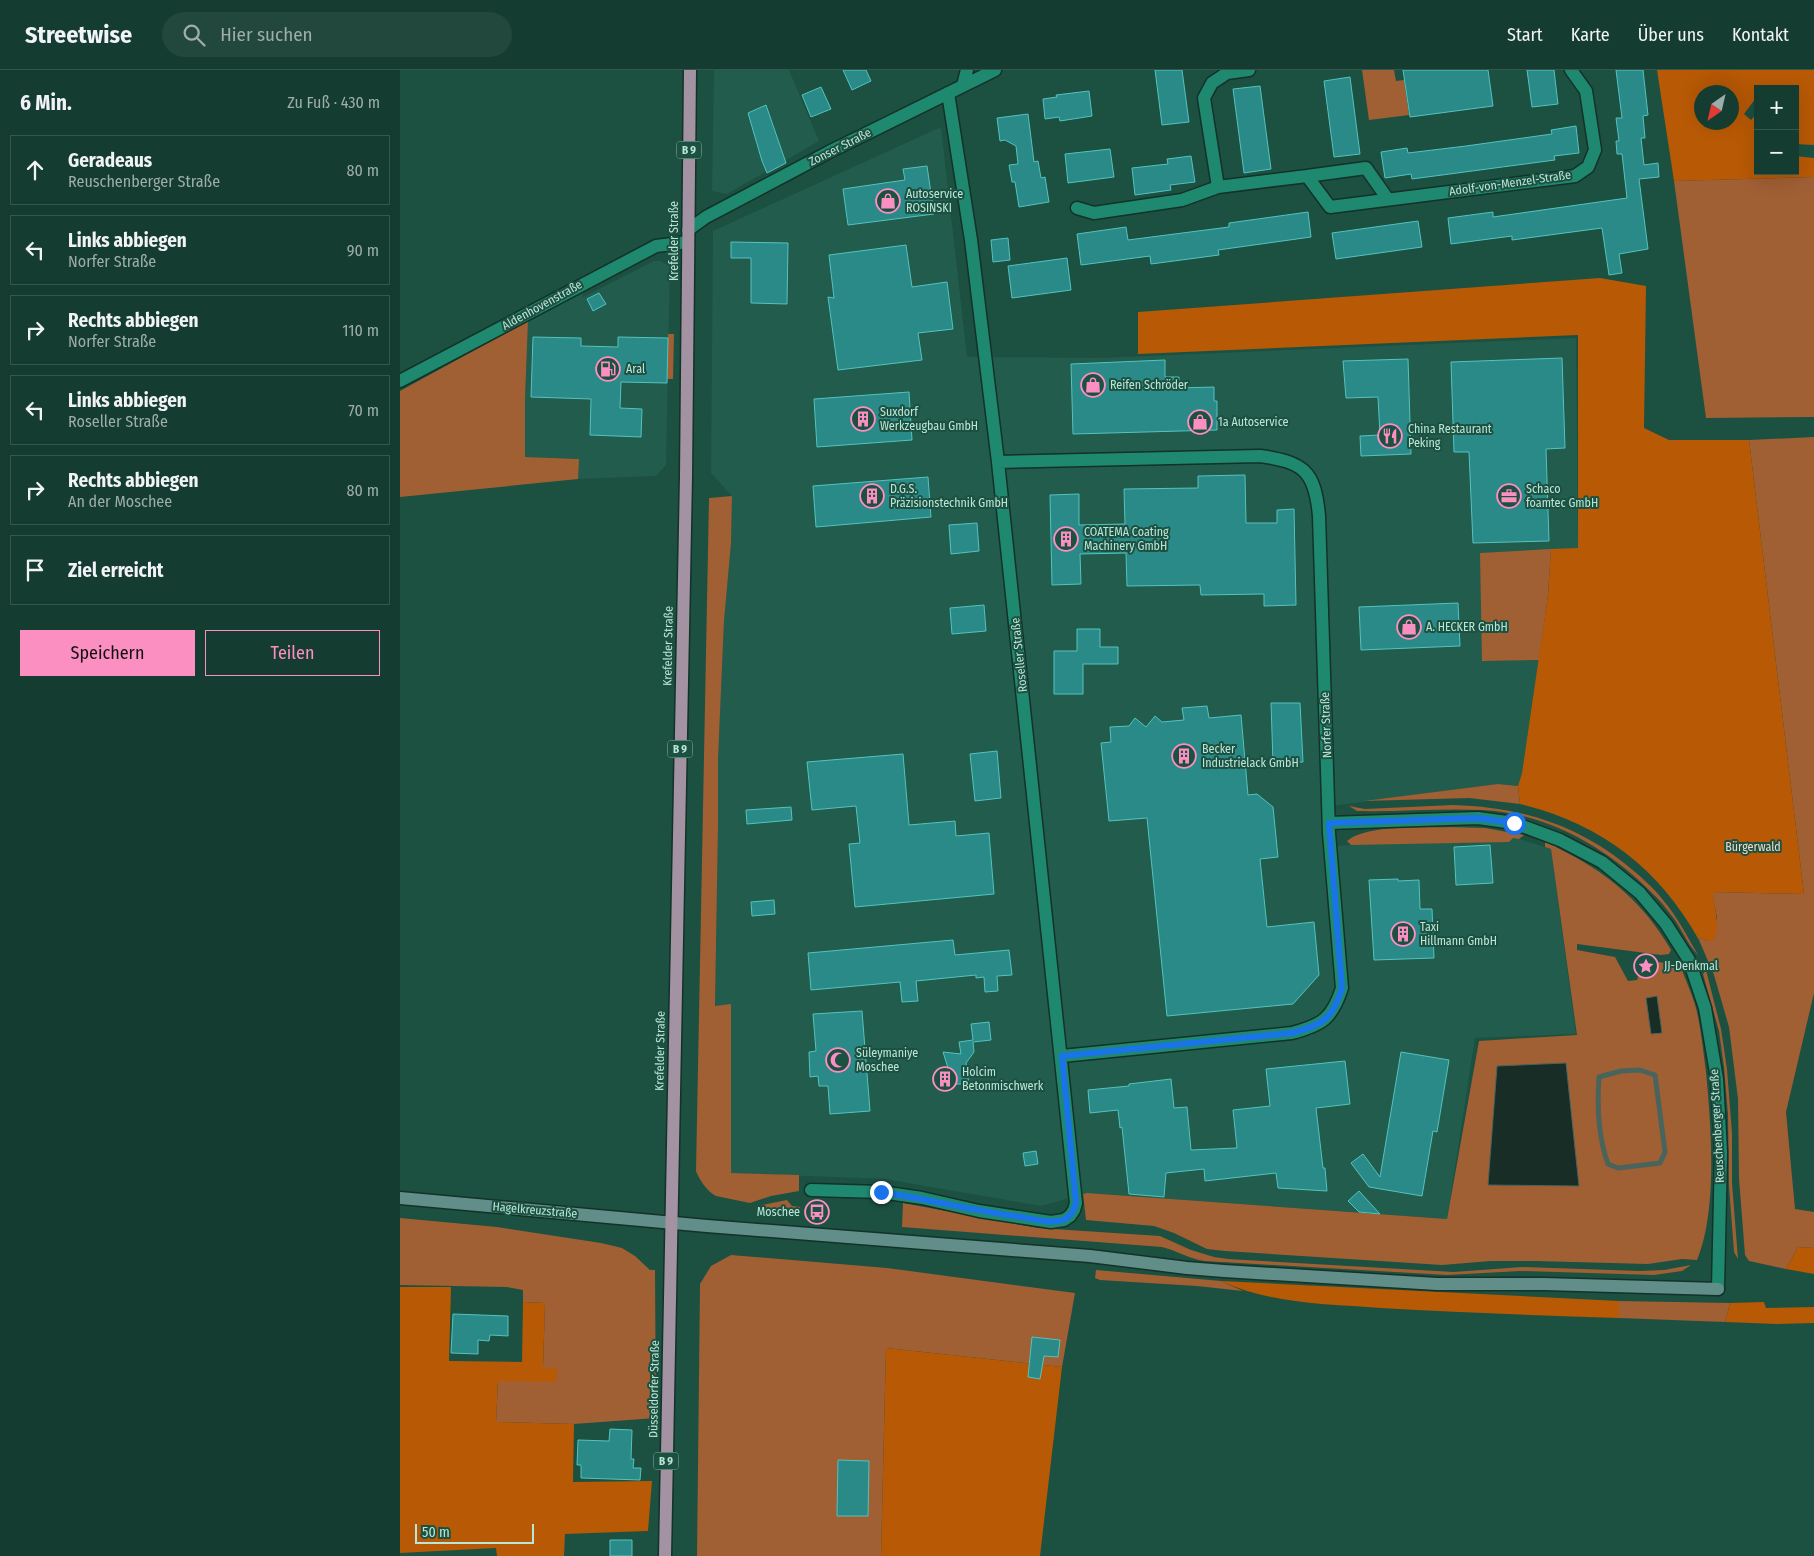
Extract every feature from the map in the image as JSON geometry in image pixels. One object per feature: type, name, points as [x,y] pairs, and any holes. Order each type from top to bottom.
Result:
[{"type":"main road","name":"Krefelder Straße","points":[[670,1222],[686,476],[690,70]]},
{"type":"main road","name":"Hagelkreuzstraße","points":[[400,1198],[1090,1256],[1187,1268],[1243,1272],[1437,1284],[1544,1284],[1718,1289]]},
{"type":"main road","name":"Düsseldorfer Straße","points":[[664,1556],[670,1222]]},
{"type":"street","points":[[963,86],[967,70]]},
{"type":"street","name":"Zonser Straße","points":[[688,236],[706,217],[829,152],[995,70]]},
{"type":"street","points":[[1218,187],[1204,98],[1212,83],[1227,73],[1249,70]]},
{"type":"street","name":"Adolf-von-Menzel-Straße","points":[[1307,176],[1330,207],[1387,198],[1575,176],[1588,167],[1595,150],[1586,91],[1571,70]]},
{"type":"street","name":"Roseller Straße","points":[[811,1190],[881,1192],[922,1198],[979,1211],[1051,1222],[1064,1220],[1070,1216],[1076,1203],[998,462],[971,240],[948,93]]},
{"type":"street","points":[[1077,208],[1094,212],[1182,200],[1218,187],[1366,168],[1387,198]]},
{"type":"street","name":"Aldenhovenstraße","points":[[400,381],[648,249],[688,236]]},
{"type":"street","name":"Norfer Straße","points":[[998,462],[1260,456],[1284,459],[1300,467],[1310,477],[1317,494],[1329,823],[1342,988],[1337,1005],[1327,1017],[1314,1027],[1292,1033],[1062,1056]]},
{"type":"street","name":"Reuschenberger Straße","points":[[1329,823],[1478,818],[1514,823],[1560,840],[1602,862],[1640,893],[1666,924],[1689,960],[1705,1008],[1717,1079],[1721,1152],[1718,1289]]},
{"type":"shaded area","points":[[714,70],[789,70],[819,141],[727,194],[712,191]]},
{"type":"shaded area","points":[[1362,70],[1394,70],[1396,81],[1404,80],[1409,115],[1369,120]]},
{"type":"shaded area","points":[[941,127],[967,357],[1100,358],[1576,338],[1578,548],[1482,661],[1539,660],[1522,773],[1518,786],[1498,784],[1331,806],[1333,846],[1513,837],[1551,849],[1576,1034],[1475,1038],[1447,1219],[1087,1193],[1041,1206],[885,1179],[731,1173],[731,1005],[715,1006],[718,760],[732,496],[711,473],[713,231]]},
{"type":"shaded area","points":[[1814,177],[1814,417],[1706,418],[1674,181]]},
{"type":"shaded area","points":[[654,261],[660,261],[670,266],[666,465],[656,476],[578,479],[578,459],[525,457],[528,321],[583,293],[583,297]]},
{"type":"shaded area","points":[[528,321],[525,457],[579,459],[578,479],[400,497],[400,391]]},
{"type":"shaded area","points":[[668,334],[674,334],[673,379],[667,379]]},
{"type":"shaded area","points":[[1814,437],[1814,993],[1786,1112],[1795,1209],[1814,1212],[1814,1248],[1798,1247],[1786,1269],[1749,1261],[1745,1255],[1739,1179],[1738,1099],[1729,1027],[1714,975],[1699,940],[1702,938],[1708,941],[1717,918],[1712,892],[1804,894],[1749,440]]},
{"type":"shaded area","points":[[732,496],[718,760],[715,1006],[731,1004],[731,1173],[799,1175],[799,1191],[771,1196],[750,1203],[716,1196],[704,1185],[696,1171],[709,498]]},
{"type":"shaded area","points":[[1551,549],[1548,595],[1539,660],[1482,661],[1480,553]]},
{"type":"shaded area","points":[[1498,784],[1518,786],[1520,804],[1469,798],[1364,801]]},
{"type":"shaded area","points":[[1453,805],[1500,809],[1544,820],[1585,837],[1605,849],[1634,871],[1659,895],[1677,919],[1698,955],[1664,906],[1635,877],[1596,848],[1553,826],[1530,818],[1482,810],[1357,811],[1349,806],[1365,809]]},
{"type":"shaded area","points":[[1485,828],[1524,835],[1519,839],[1513,838],[1509,842],[1351,845],[1347,841],[1356,836],[1382,829]]},
{"type":"shaded area","points":[[1545,842],[1565,851],[1601,873],[1617,886],[1646,915],[1671,950],[1669,954],[1661,955],[1577,944],[1577,950],[1615,957],[1628,981],[1637,980],[1644,960],[1680,965],[1693,997],[1706,1072],[1711,1141],[1708,1217],[1704,1240],[1697,1260],[1682,1259],[1648,1264],[1491,1261],[1442,1265],[1225,1251],[1207,1249],[1174,1233],[1154,1226],[1086,1220],[1083,1194],[1087,1193],[1447,1219],[1479,1041],[1577,1035],[1551,849],[1545,847]]},
{"type":"shaded area","points":[[1706,970],[1721,1029],[1727,1069],[1732,1133],[1732,1183],[1738,1259],[1734,1252],[1729,1186],[1728,1115],[1724,1067],[1719,1031],[1703,974]]},
{"type":"shaded area","points":[[787,1200],[792,1206],[800,1207],[799,1210],[777,1213],[758,1210],[762,1205]]},
{"type":"shaded area","points":[[903,1203],[1038,1228],[1160,1236],[1191,1250],[1228,1259],[1454,1272],[1522,1267],[1640,1271],[1664,1270],[1691,1265],[1682,1271],[1654,1275],[1520,1271],[1447,1275],[1205,1261],[1194,1259],[1162,1247],[902,1227]]},
{"type":"shaded area","points":[[400,1218],[497,1227],[601,1243],[622,1248],[635,1256],[650,1270],[655,1270],[656,1418],[574,1424],[496,1422],[498,1381],[543,1368],[545,1303],[523,1302],[523,1290],[507,1287],[400,1285]]},
{"type":"shaded area","points":[[731,1255],[887,1268],[1075,1293],[1062,1367],[886,1348],[881,1556],[697,1556],[700,1284],[711,1266]]},
{"type":"shaded area","points":[[1096,1270],[1221,1281],[1243,1291],[1100,1280],[1095,1278]]},
{"type":"shaded area","points":[[1619,1301],[1730,1303],[1725,1322],[1619,1318]]},
{"type":"green space","points":[[1657,70],[1814,70],[1814,145],[1799,144],[1799,85],[1754,85],[1754,101],[1744,114],[1751,120],[1754,117],[1754,175],[1799,175],[1799,156],[1814,158],[1814,177],[1674,181]]},
{"type":"green space","name":"Bürgerwald","points":[[1600,278],[1646,286],[1644,428],[1669,440],[1749,440],[1804,894],[1713,892],[1717,929],[1713,941],[1702,938],[1699,940],[1683,914],[1665,891],[1646,870],[1624,852],[1601,836],[1576,823],[1549,812],[1520,804],[1518,786],[1522,773],[1548,595],[1551,549],[1578,548],[1578,335],[1138,354],[1138,312]]},
{"type":"green space","points":[[1798,1247],[1814,1248],[1814,1274],[1786,1269]]},
{"type":"green space","points":[[1221,1281],[1619,1301],[1619,1318],[1319,1304],[1279,1299],[1240,1289]]},
{"type":"green space","points":[[400,1287],[451,1287],[449,1361],[522,1362],[523,1302],[545,1303],[543,1368],[557,1368],[556,1382],[498,1381],[496,1422],[574,1424],[573,1482],[652,1481],[648,1531],[565,1534],[564,1556],[497,1556],[496,1548],[400,1553]]},
{"type":"green space","points":[[1764,1302],[1766,1308],[1814,1307],[1814,1323],[1725,1322],[1730,1303]]},
{"type":"green space","points":[[886,1348],[1062,1367],[1040,1556],[881,1556]]},
{"type":"water","points":[[1657,996],[1662,1033],[1651,1034],[1646,998]]},
{"type":"water","points":[[1566,1063],[1579,1186],[1488,1185],[1497,1066]]},
{"type":"building","points":[[843,70],[866,70],[871,81],[852,90]]},
{"type":"building","points":[[1155,70],[1182,70],[1189,122],[1162,125]]},
{"type":"building","points":[[1403,70],[1488,70],[1493,106],[1410,117]]},
{"type":"building","points":[[1527,70],[1554,70],[1558,104],[1532,107]]},
{"type":"building","points":[[1616,70],[1643,70],[1648,115],[1643,116],[1645,138],[1641,138],[1644,165],[1658,163],[1659,177],[1639,179],[1648,249],[1619,254],[1622,273],[1609,275],[1602,228],[1512,240],[1512,236],[1451,244],[1448,218],[1493,212],[1493,217],[1627,198],[1622,154],[1617,154],[1616,141],[1619,141],[1616,118],[1622,118]]},
{"type":"building","points":[[1350,77],[1360,154],[1334,157],[1324,81]]},
{"type":"building","points":[[1260,86],[1271,169],[1244,173],[1233,89]]},
{"type":"building","points":[[821,87],[831,109],[811,117],[802,95]]},
{"type":"building","points":[[1089,91],[1092,116],[1060,121],[1059,117],[1045,119],[1043,99],[1057,97],[1056,95]]},
{"type":"building","points":[[766,105],[786,163],[767,173],[748,113]]},
{"type":"building","points":[[1028,114],[1034,162],[1038,161],[1041,178],[1045,177],[1049,202],[1019,207],[1015,182],[1012,182],[1009,165],[1018,164],[1016,146],[1005,140],[1000,141],[997,118]]},
{"type":"building","points":[[1576,126],[1579,153],[1554,156],[1555,160],[1412,179],[1411,174],[1385,178],[1381,152],[1407,148],[1408,153],[1466,146],[1552,134],[1551,130]]},
{"type":"building","points":[[1110,149],[1114,177],[1068,183],[1065,154]]},
{"type":"building","points":[[1191,156],[1195,182],[1170,185],[1171,190],[1135,195],[1132,168],[1168,164],[1167,159]]},
{"type":"building","name":"Autoservice ROSINSKI","points":[[927,166],[934,214],[848,225],[843,189],[905,180],[903,169]]},
{"type":"building","points":[[1308,212],[1311,237],[1218,250],[1219,255],[1151,264],[1150,256],[1081,265],[1077,234],[1126,227],[1128,240],[1229,227],[1229,223]]},
{"type":"building","points":[[1418,221],[1422,247],[1336,259],[1332,233]]},
{"type":"building","points":[[1008,238],[1010,260],[993,262],[991,240]]},
{"type":"building","points":[[731,242],[788,243],[787,304],[751,303],[751,258],[731,258]]},
{"type":"building","points":[[906,245],[912,287],[947,282],[953,329],[918,333],[922,360],[838,370],[828,297],[834,298],[829,255]]},
{"type":"building","points":[[1067,258],[1071,290],[1012,298],[1008,266]]},
{"type":"building","points":[[599,293],[606,304],[593,311],[587,299]]},
{"type":"building","points":[[533,337],[581,338],[581,346],[618,347],[618,337],[668,338],[667,383],[621,382],[620,408],[642,409],[641,437],[590,435],[591,399],[531,397]]},
{"type":"building","points":[[1562,358],[1565,448],[1546,449],[1549,541],[1473,543],[1469,452],[1454,452],[1451,362]]},
{"type":"building","points":[[1408,359],[1411,454],[1361,456],[1360,436],[1380,435],[1378,397],[1346,398],[1343,361]]},
{"type":"building","points":[[1165,360],[1165,377],[1179,377],[1179,388],[1214,387],[1214,401],[1217,401],[1217,430],[1073,434],[1071,364]]},
{"type":"building","name":"Suxdorf Werkzeugbau GmbH","points":[[909,392],[912,440],[817,447],[814,399]]},
{"type":"building","points":[[1245,475],[1246,523],[1277,523],[1277,510],[1294,509],[1296,605],[1264,606],[1264,594],[1201,595],[1200,585],[1127,586],[1126,553],[1080,554],[1081,584],[1052,585],[1050,495],[1079,494],[1079,525],[1125,524],[1124,489],[1198,488],[1198,476]]},
{"type":"building","name":"D.G.S. Präzisionstechnik GmbH","points":[[928,477],[931,517],[816,527],[813,486]]},
{"type":"building","points":[[977,523],[979,551],[951,554],[949,525]]},
{"type":"building","name":"A. HECKER GmbH","points":[[1458,603],[1460,646],[1361,650],[1359,607]]},
{"type":"building","points":[[984,605],[986,631],[952,634],[950,608]]},
{"type":"building","points":[[1077,629],[1100,629],[1100,647],[1118,647],[1118,664],[1083,664],[1083,694],[1054,694],[1054,651],[1077,651]]},
{"type":"building","name":"Becker Industrielack GmbH","points":[[1271,703],[1300,703],[1303,762],[1273,763]]},
{"type":"building","points":[[1207,706],[1209,718],[1241,715],[1248,795],[1257,794],[1273,807],[1278,857],[1260,859],[1267,927],[1314,922],[1319,975],[1293,1004],[1167,1016],[1147,818],[1109,821],[1101,743],[1111,742],[1110,727],[1129,726],[1135,718],[1146,727],[1155,716],[1162,722],[1184,720],[1182,708]]},
{"type":"building","points":[[997,751],[1001,798],[975,801],[970,754]]},
{"type":"building","points":[[903,754],[909,825],[955,821],[956,836],[989,833],[994,894],[855,907],[849,844],[860,843],[856,806],[812,810],[807,762]]},
{"type":"building","points":[[791,807],[792,820],[747,824],[746,810]]},
{"type":"building","points":[[1490,845],[1493,883],[1456,885],[1454,847]]},
{"type":"building","name":"Taxi Hillmann GmbH","points":[[1398,879],[1398,881],[1419,880],[1420,909],[1432,909],[1434,958],[1374,960],[1369,880]]},
{"type":"building","points":[[774,900],[775,914],[752,916],[751,902]]},
{"type":"building","points":[[953,940],[955,955],[1009,950],[1012,975],[997,976],[998,991],[985,992],[984,977],[976,978],[976,975],[916,981],[918,1001],[902,1002],[900,982],[811,990],[808,953]]},
{"type":"building","name":"Süleymaniye Moschee","points":[[862,1011],[870,1111],[830,1114],[828,1086],[819,1086],[818,1076],[810,1077],[809,1052],[816,1051],[813,1014]]},
{"type":"building","points":[[989,1022],[991,1040],[973,1042],[974,1052],[966,1063],[969,1084],[953,1084],[943,1052],[961,1054],[959,1042],[973,1040],[971,1024]]},
{"type":"building","points":[[1401,1052],[1449,1060],[1437,1132],[1433,1131],[1422,1196],[1369,1187],[1351,1163],[1363,1154],[1380,1177]]},
{"type":"building","points":[[1345,1061],[1350,1104],[1316,1108],[1327,1191],[1278,1188],[1276,1173],[1205,1181],[1204,1169],[1166,1173],[1164,1197],[1129,1194],[1122,1127],[1120,1128],[1118,1110],[1090,1113],[1088,1090],[1171,1079],[1174,1108],[1187,1107],[1191,1150],[1237,1148],[1233,1110],[1270,1106],[1266,1069]]},
{"type":"building","points":[[1036,1151],[1038,1164],[1025,1166],[1023,1153]]},
{"type":"building","points":[[1359,1191],[1380,1214],[1359,1212],[1348,1201]]},
{"type":"building","points":[[453,1314],[508,1316],[508,1336],[490,1335],[489,1341],[478,1340],[478,1354],[451,1353]]},
{"type":"building","points":[[1032,1337],[1060,1340],[1058,1357],[1044,1356],[1040,1379],[1028,1377]]},
{"type":"building","points":[[610,1429],[632,1430],[631,1459],[634,1459],[633,1468],[641,1468],[640,1480],[581,1478],[581,1465],[577,1465],[578,1440],[609,1441]]},
{"type":"building","points":[[838,1460],[869,1461],[868,1516],[837,1516]]},
{"type":"building","points":[[610,1540],[632,1540],[632,1556],[610,1556]]},
{"type":"waterway","points":[[1640,1070],[1655,1075],[1665,1152],[1660,1163],[1618,1168],[1608,1164],[1602,1143],[1598,1110],[1599,1077],[1621,1071],[1640,1070]]},
{"type":"place","name":"Autoservice ROSINSKI","points":[[888,201]]},
{"type":"place","name":"Aral","points":[[608,369]]},
{"type":"place","name":"Reifen Schröder","points":[[1093,385]]},
{"type":"place","name":"Suxdorf Werkzeugbau GmbH","points":[[863,419]]},
{"type":"place","name":"1a Autoservice","points":[[1200,422]]},
{"type":"place","name":"China Restaurant Peking","points":[[1390,436]]},
{"type":"place","name":"D.G.S. Präzisionstechnik GmbH","points":[[872,496]]},
{"type":"place","name":"Schaco foamtec GmbH","points":[[1509,496]]},
{"type":"place","name":"COATEMA Coating Machinery GmbH","points":[[1066,539]]},
{"type":"place","name":"A. HECKER GmbH","points":[[1409,627]]},
{"type":"place","name":"Becker Industrielack GmbH","points":[[1184,756]]},
{"type":"place","name":"Taxi Hillmann GmbH","points":[[1403,934]]},
{"type":"place","name":"JJ-Denkmal","points":[[1646,966]]},
{"type":"place","name":"Süleymaniye Moschee","points":[[838,1060]]},
{"type":"place","name":"Holcim Betonmischwerk","points":[[945,1079]]},
{"type":"place","name":"Moschee","points":[[817,1212]]},
{"type":"route","points":[[881,1192],[922,1198],[979,1211],[1051,1222],[1064,1220],[1070,1216],[1076,1203],[1062,1056],[1292,1033],[1314,1027],[1327,1017],[1337,1005],[1342,988],[1329,823],[1478,818],[1514,823]]}]
